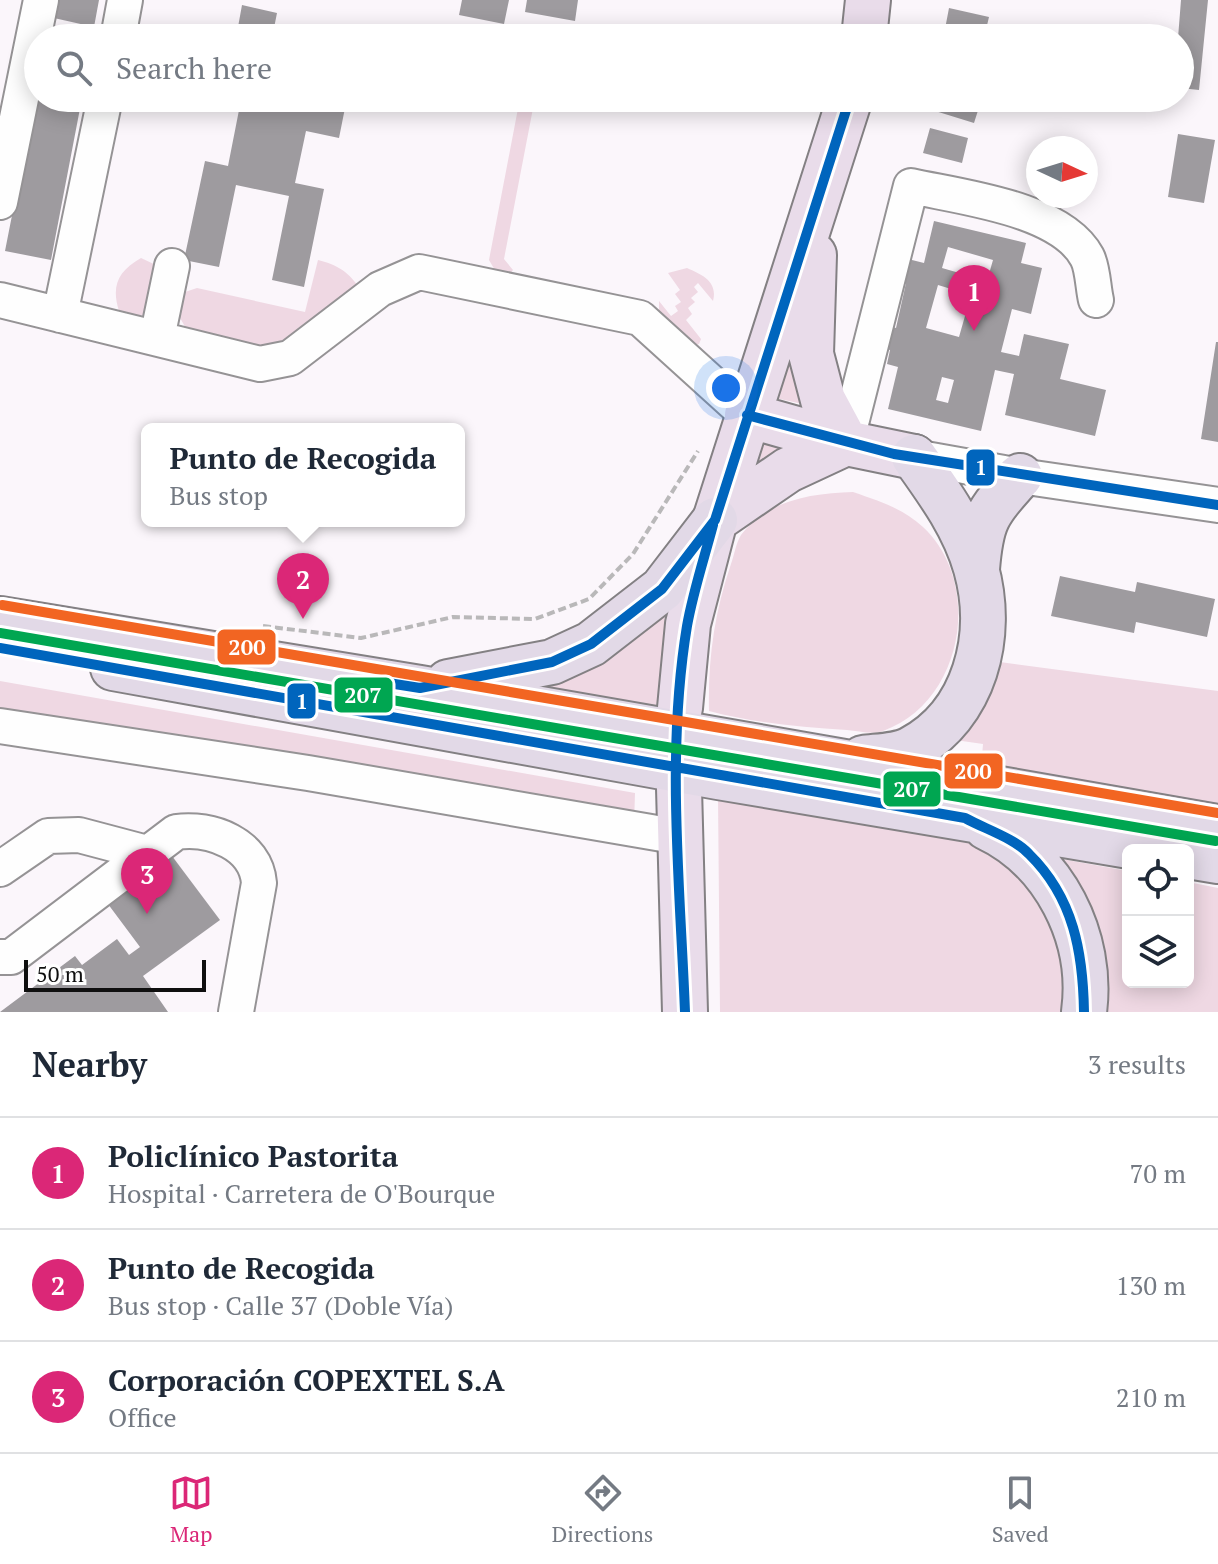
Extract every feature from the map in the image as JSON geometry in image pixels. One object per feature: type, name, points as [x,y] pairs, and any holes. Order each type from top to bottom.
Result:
[{"type":"highway","points":[[914,457],[952,510],[977,569]]},
{"type":"highway","points":[[845,761],[908,751],[937,732],[963,704],[977,667],[981,640],[977,569],[980,536],[988,511],[1020,476]]},
{"type":"highway","points":[[420,688],[552,662],[591,644],[662,589],[715,520]]},
{"type":"highway","points":[[0,619],[420,688],[1218,827]]},
{"type":"highway","points":[[0,648],[718,777],[1122,845]]},
{"type":"highway","points":[[965,818],[1028,852],[1055,886],[1076,928],[1083,964],[1084,1012]]},
{"type":"highway","points":[[1194,857],[1218,861]]},
{"type":"main road","points":[[865,24],[868,0]]},
{"type":"main road","points":[[680,708],[688,624],[715,520],[846,112]]},
{"type":"main road","points":[[814,212],[811,354],[823,400],[846,443]]},
{"type":"main road","points":[[747,415],[846,443],[914,457]]},
{"type":"main road","points":[[715,520],[788,470],[846,443]]},
{"type":"main road","points":[[679,788],[685,1012]]},
{"type":"street","points":[[36,24],[41,0]]},
{"type":"street","points":[[121,24],[125,0]]},
{"type":"street","points":[[0,202],[24,84]]},
{"type":"street","points":[[60,315],[102,112]]},
{"type":"street","points":[[846,443],[911,186],[1030,214],[1064,233],[1087,257],[1096,300]]},
{"type":"street","points":[[157,338],[172,266]]},
{"type":"street","points":[[0,300],[260,364],[290,358],[380,289],[419,272],[640,318],[747,415]]},
{"type":"street","points":[[914,457],[1218,505]]},
{"type":"street","points":[[0,726],[308,773],[680,837]]},
{"type":"street","points":[[0,957],[11,957],[176,832],[194,830],[244,848],[257,865],[259,883],[236,1012]]},
{"type":"street","points":[[0,869],[48,836],[79,835],[147,853]]},
{"type":"path","points":[[250,627],[274,625],[361,638],[453,617],[535,619],[589,599],[633,554],[698,451]]},
{"type":"shaded area","points":[[517,112],[532,112],[504,259],[513,270],[509,275],[496,272],[489,260]]},
{"type":"shaded area","points":[[141,258],[158,266],[147,313],[137,317],[119,311],[116,287],[127,268]]},
{"type":"shaded area","points":[[318,260],[342,270],[360,289],[298,338],[270,348],[187,330],[176,311],[182,293],[197,288],[305,312]]},
{"type":"shaded area","points":[[687,268],[708,280],[714,294],[713,301],[698,283],[694,287],[698,292],[691,298],[695,302],[688,308],[692,314],[686,320],[701,339],[699,344],[692,346],[659,318],[659,301],[671,316],[678,311],[675,306],[681,302],[675,294],[680,290],[668,273]]},
{"type":"shaded area","points":[[799,324],[807,405],[771,397]]},
{"type":"shaded area","points":[[764,440],[804,449],[749,476]]},
{"type":"shaded area","points":[[853,492],[881,502],[915,520],[942,551],[954,579],[958,609],[956,640],[947,669],[932,695],[910,717],[875,733],[777,724],[709,711],[716,619],[741,535],[752,523],[777,506],[822,494]]},
{"type":"shaded area","points":[[665,607],[663,707],[533,687]]},
{"type":"shaded area","points":[[1000,662],[1218,691],[1218,809],[1016,781],[982,756],[983,744],[955,740],[971,724]]},
{"type":"shaded area","points":[[0,681],[635,793],[634,824],[0,720]]},
{"type":"shaded area","points":[[718,797],[1122,870],[1122,988],[1194,988],[1194,883],[1218,888],[1218,1012],[720,1012]]},
{"type":"building","points":[[49,0],[99,0],[95,24],[45,16]]},
{"type":"building","points":[[462,0],[509,0],[504,24],[459,15]]},
{"type":"building","points":[[527,0],[578,0],[575,21],[525,12]]},
{"type":"building","points":[[1181,0],[1208,0],[1199,90],[1194,89],[1194,24],[1179,24]]},
{"type":"building","points":[[242,5],[277,13],[275,24],[239,24]]},
{"type":"building","points":[[949,8],[989,17],[987,24],[946,24]]},
{"type":"building","points":[[32,112],[79,112],[51,260],[5,251]]},
{"type":"building","points":[[239,112],[344,112],[339,138],[306,131],[295,183],[324,189],[304,287],[272,280],[289,196],[236,185],[219,267],[184,260],[205,161],[228,166]]},
{"type":"building","points":[[938,112],[978,112],[974,123]]},
{"type":"building","points":[[930,128],[968,138],[962,163],[923,153]]},
{"type":"building","points":[[1178,134],[1215,140],[1204,203],[1168,197]]},
{"type":"building","points":[[934,221],[1026,243],[1021,263],[1042,268],[1031,314],[1012,309],[1001,352],[1019,356],[1024,334],[1069,344],[1060,379],[1106,390],[1095,436],[1005,415],[1014,374],[995,370],[981,431],[888,409],[898,367],[887,364],[890,350],[862,343],[868,320],[896,328],[906,283],[878,276],[884,253],[924,263]],"holes":[[[948,247],[993,260],[987,281],[942,268]],[[938,285],[971,295],[959,337],[926,328]],[[942,377],[954,380],[948,403],[936,400]]]},
{"type":"building","points":[[1218,342],[1218,442],[1201,439]]},
{"type":"building","points":[[1060,576],[1135,592],[1137,582],[1215,599],[1207,637],[1136,622],[1134,633],[1051,616]]},
{"type":"building","points":[[166,848],[220,920],[143,976],[168,1012],[0,1012],[75,956],[82,965],[117,939],[129,955],[140,947],[102,896]]},
{"type":"transit line","name":"1","points":[[382,682],[420,688],[552,662],[591,644],[662,589],[715,520],[846,112]]},
{"type":"transit line","name":"1","points":[[747,415],[894,454],[1218,505]]},
{"type":"transit line","name":"1","points":[[685,1012],[676,819],[677,722],[687,626],[713,525]]},
{"type":"transit line","name":"200","points":[[2,605],[1218,813]]},
{"type":"transit line","name":"207","points":[[0,633],[1216,841]]},
{"type":"transit line","name":"1","points":[[0,648],[965,818],[1023,848],[1056,889],[1066,908],[1078,948],[1084,1012]]},
{"type":"place","name":"Policlínico Pastorita","points":[[974,331]]},
{"type":"place","name":"Punto de Recogida","points":[[303,619]]},
{"type":"place","name":"Corporación COPEXTEL S.A","points":[[147,914]]}]
